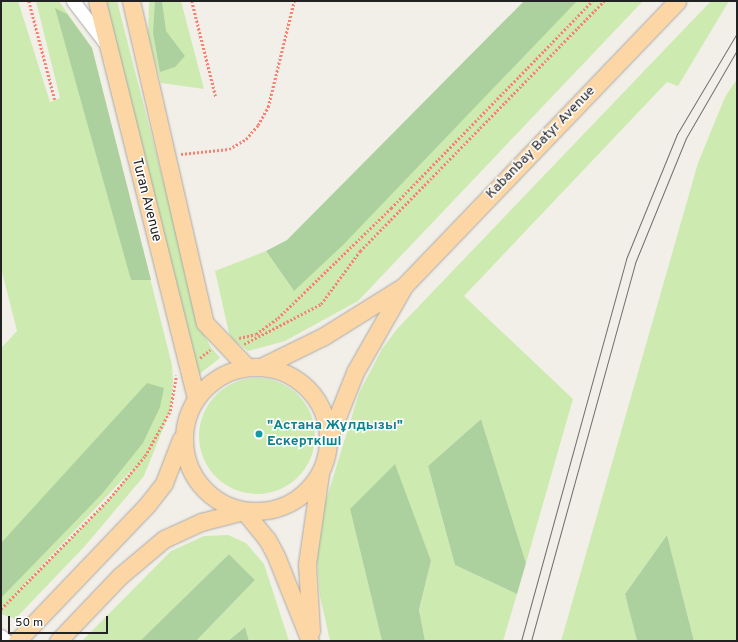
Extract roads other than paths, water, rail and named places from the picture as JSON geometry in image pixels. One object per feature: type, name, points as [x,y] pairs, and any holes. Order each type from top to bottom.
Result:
[{"type":"main road","name":"Turan Avenue","points":[[97,1],[196,398]]},
{"type":"main road","name":"Turan Avenue","points":[[131,1],[205,324],[232,346],[254,367]]},
{"type":"main road","name":"Kabanbay Batyr Avenue","points":[[328,440],[355,372],[404,286],[677,1]]},
{"type":"main road","name":"Kabanbay Batyr Avenue","points":[[196,398],[210,383],[227,372],[254,367],[318,339],[404,286]]},
{"type":"main road","points":[[254,367],[287,374],[309,390],[323,414],[328,440],[321,471],[307,564],[310,641]]},
{"type":"main road","points":[[17,641],[147,505],[164,483],[196,398]]},
{"type":"main road","points":[[183,433],[186,459],[197,482],[216,500],[244,511],[267,538],[276,556],[310,641]]},
{"type":"main road","points":[[58,641],[120,576],[164,539],[201,522],[244,511],[268,511],[284,506],[303,494],[321,471]]},
{"type":"lane","points":[[73,1],[108,47]]},
{"type":"lane","points":[[139,34],[140,1]]},
{"type":"lane","points":[[1,636],[6,641]]},
{"type":"tram line","points":[[521,641],[626,259],[677,134],[737,33]]},
{"type":"tram line","points":[[531,641],[635,263],[686,138],[737,50]]},
{"type":"place","name":"\"Астана Жұлдызы\" Ескерткіші","points":[[259,434]]}]
